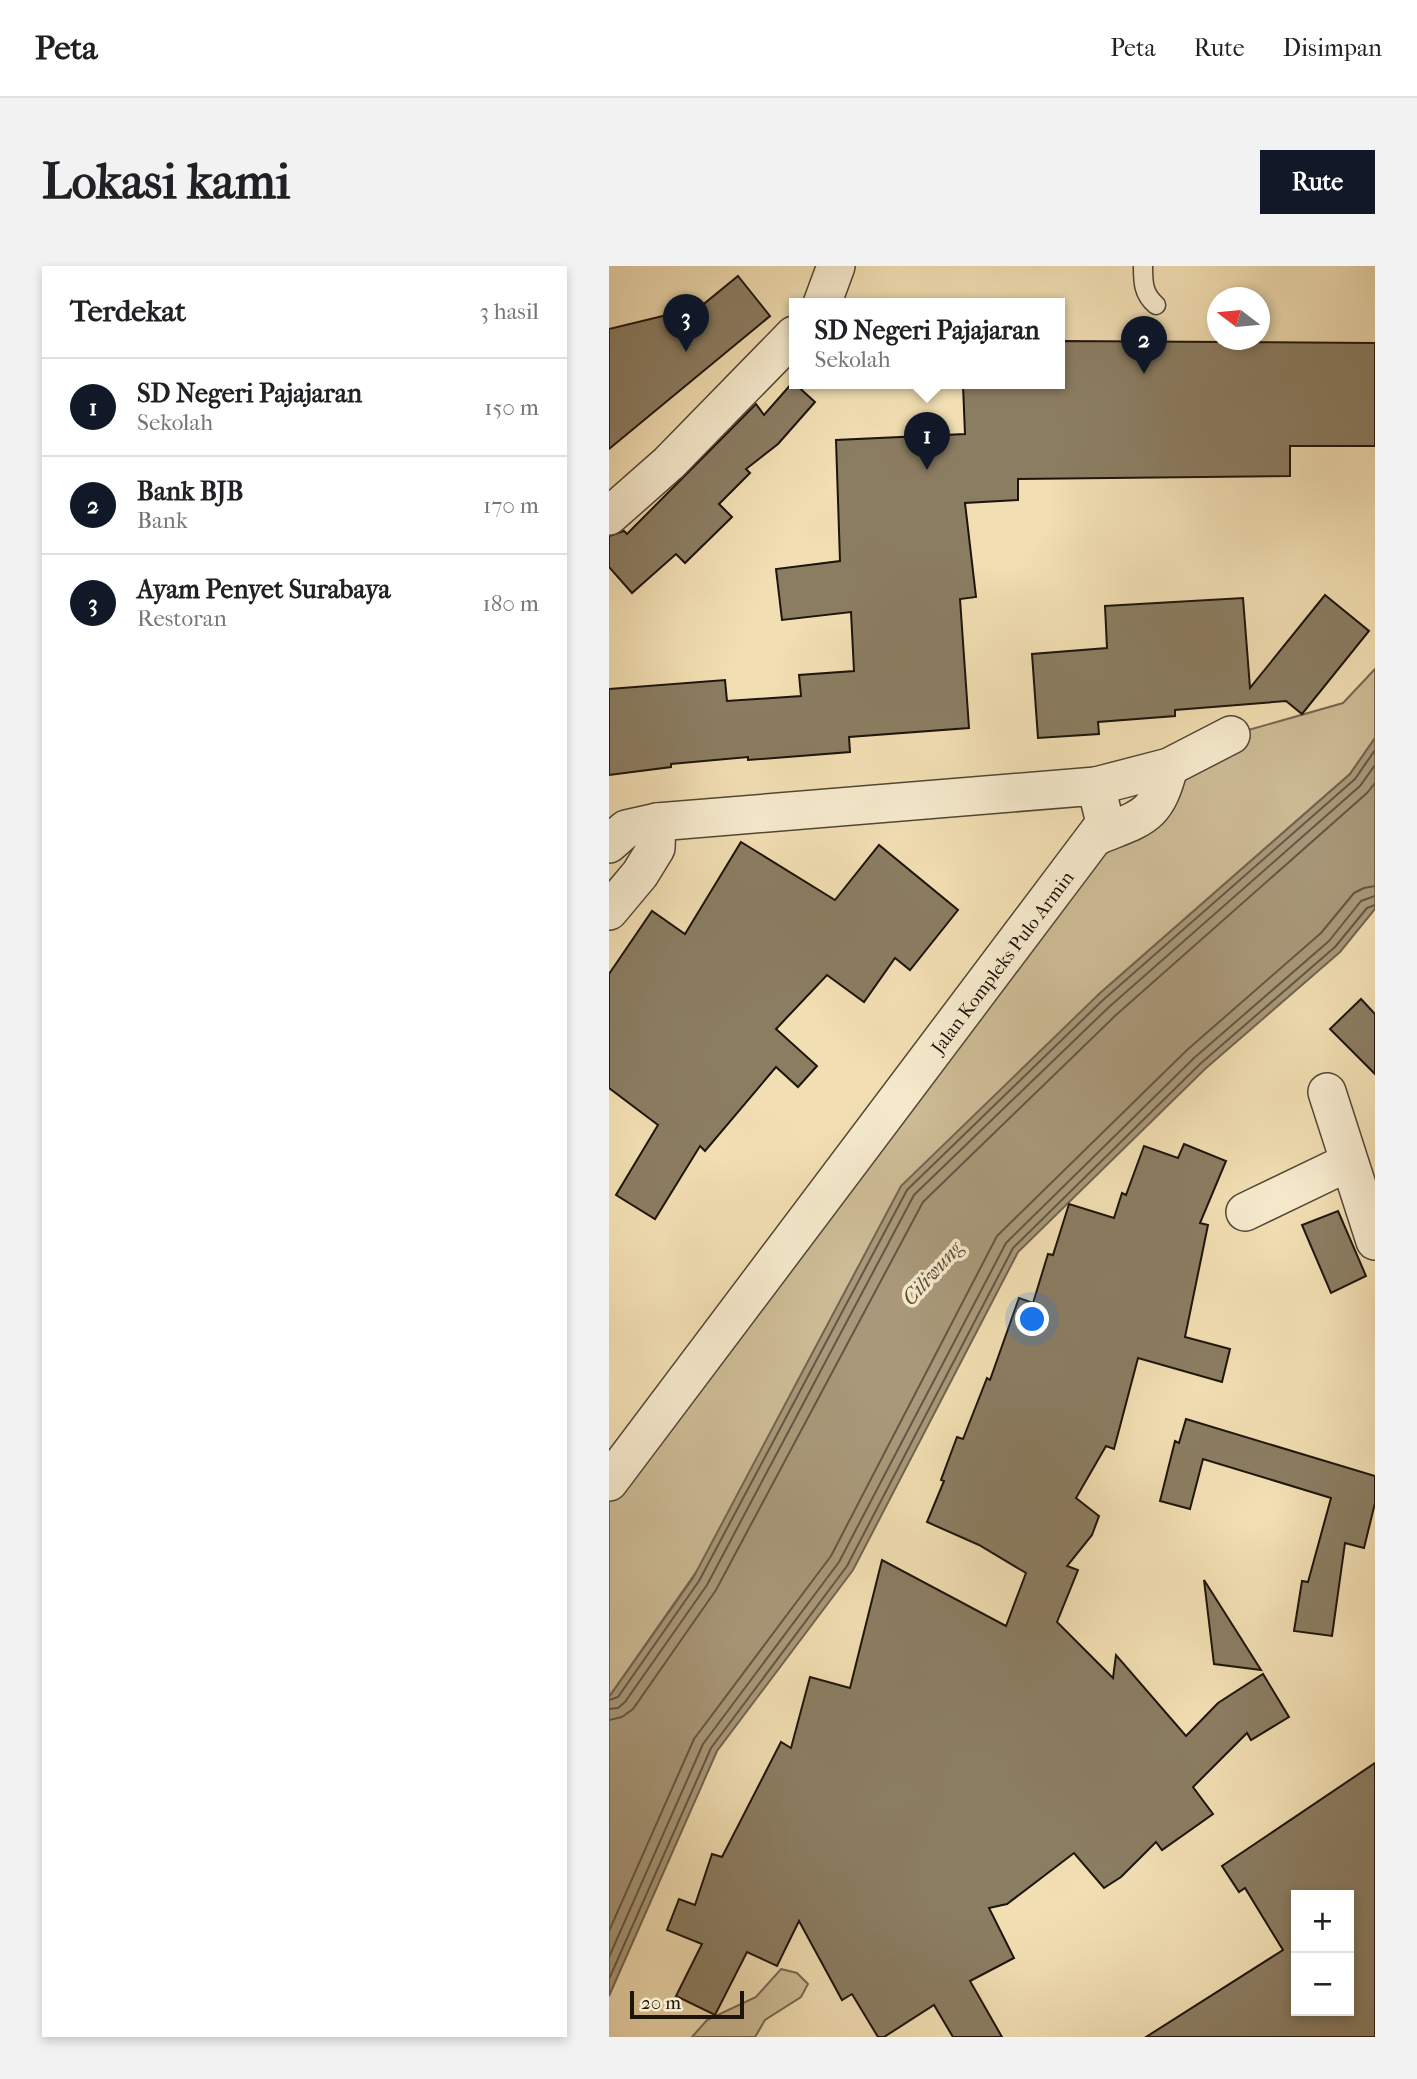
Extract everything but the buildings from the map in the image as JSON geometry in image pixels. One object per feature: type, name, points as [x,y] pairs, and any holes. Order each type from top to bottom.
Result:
[{"type":"street","points":[[825,298],[836,266]]},
{"type":"street","points":[[609,516],[669,463],[789,340]]},
{"type":"street","points":[[609,844],[626,830],[657,822],[1096,786],[1169,767],[1231,735]]},
{"type":"street","points":[[1097,836],[1132,822],[1150,811],[1161,797],[1169,767]]},
{"type":"street","points":[[1096,786],[1105,823],[1097,836]]},
{"type":"street","points":[[609,911],[656,848],[657,822]]},
{"type":"street","name":"Jalan Kompleks Pulo Armin","points":[[609,1482],[1097,836]]},
{"type":"street","points":[[1327,1092],[1375,1241]]},
{"type":"street","points":[[1245,1212],[1349,1162]]},
{"type":"lane","points":[[1143,266],[1147,298],[1156,305]]},
{"type":"shaded area","points":[[1375,669],[1375,738],[1350,774],[1098,995],[609,1697],[609,1482],[1097,836],[1231,735],[1343,703]]},
{"type":"shaded area","points":[[781,1969],[797,1973],[808,1984],[801,1997],[765,2020],[755,2037],[692,2037],[707,2020],[756,1997]]},
{"type":"water","name":"Ciliwung","points":[[1375,738],[1375,909],[1340,952],[1205,1069],[1018,1252],[853,1570],[717,1751],[609,1996],[609,1697],[693,1578],[901,1186],[1098,995],[1350,774]]},
{"type":"place","name":"Ayam Penyet Surabaya","points":[[686,352]]},
{"type":"place","name":"Bank BJB","points":[[1144,374]]},
{"type":"place","name":"SD Negeri Pajajaran","points":[[927,470]]}]
